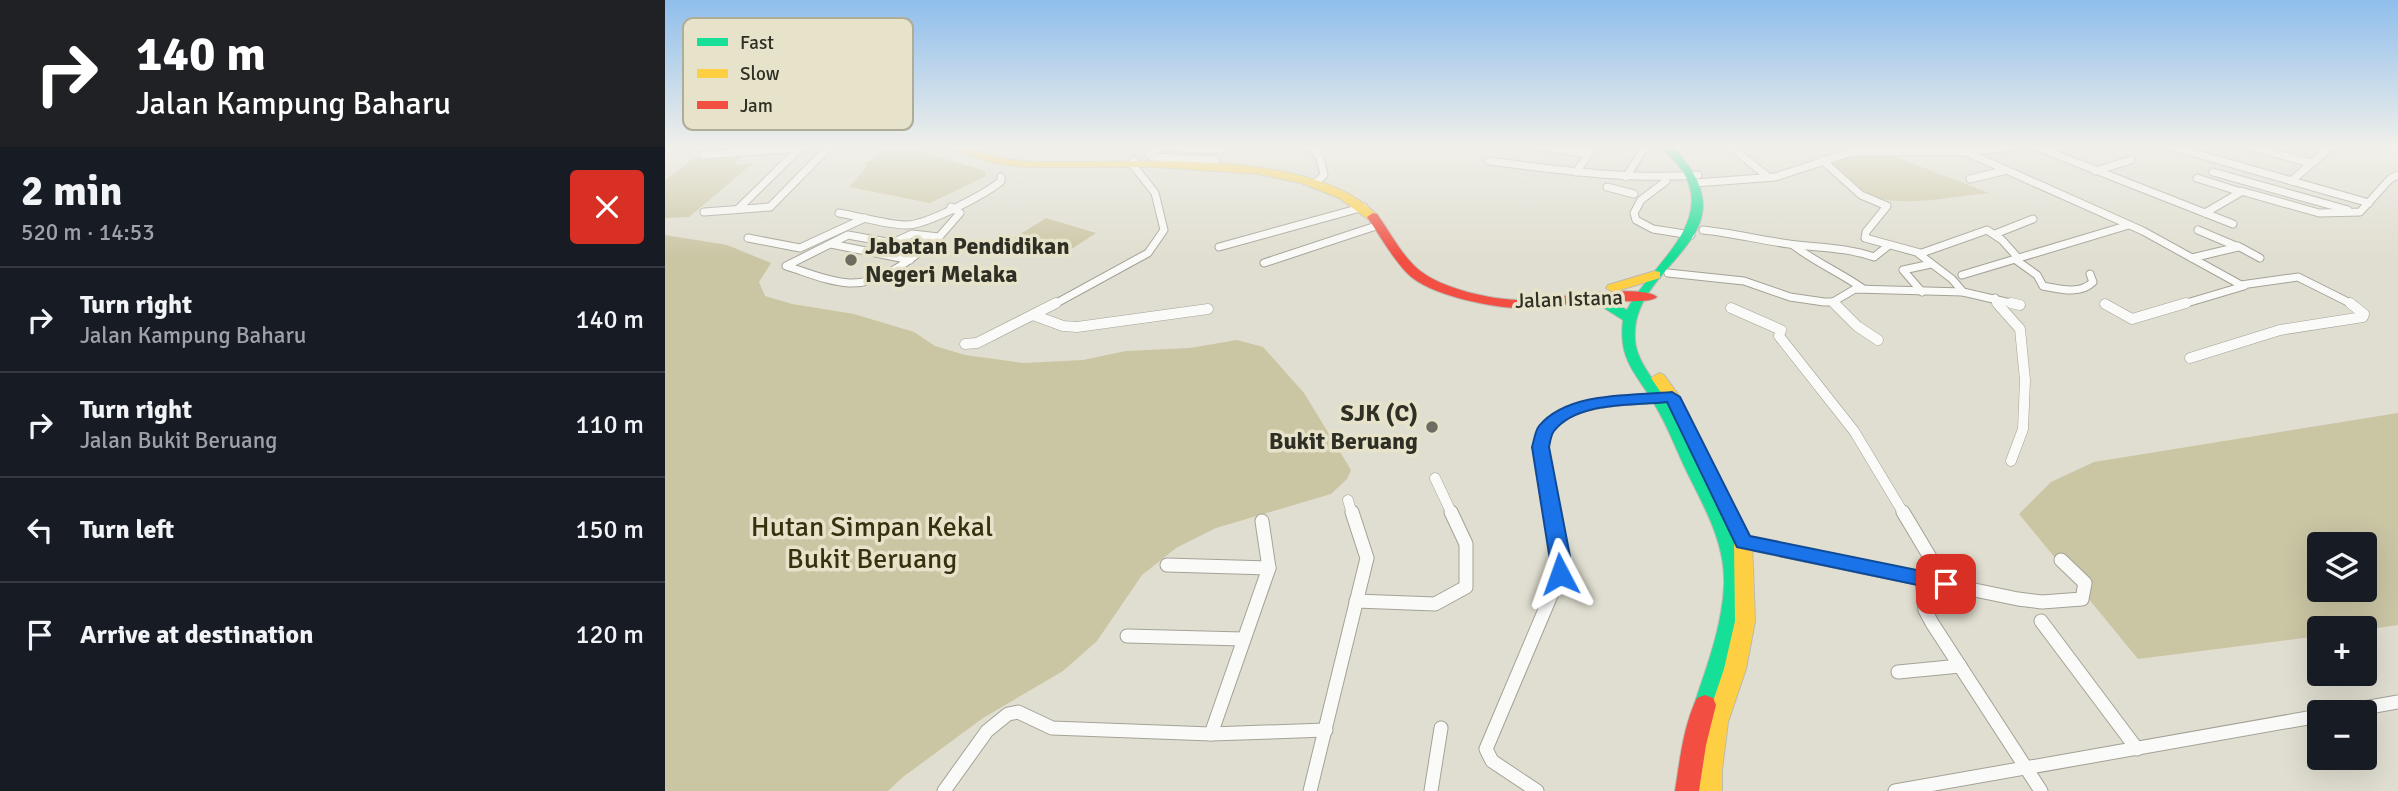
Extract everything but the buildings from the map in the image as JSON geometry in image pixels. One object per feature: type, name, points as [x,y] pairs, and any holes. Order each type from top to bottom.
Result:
[{"type":"main road","name":"Jalan Istana","points":[[1319,184],[1364,207],[1411,272],[1437,286],[1491,300],[1532,304],[1652,287]]},
{"type":"main road","name":"Jalan Istana","points":[[1319,184],[1366,202],[1391,227],[1417,268],[1450,285],[1494,295],[1540,298],[1613,288],[1652,287]]},
{"type":"main road","points":[[1687,791],[1701,717],[1720,665],[1732,616],[1733,574],[1730,542],[1666,398],[1629,345],[1628,334],[1632,320],[1652,287],[1697,232],[1709,210],[1708,196],[1697,184]]},
{"type":"main road","points":[[1652,287],[1638,334],[1639,344],[1743,542],[1745,621],[1735,669],[1717,722],[1710,770],[1710,791]]},
{"type":"main road","points":[[1591,296],[1632,320]]},
{"type":"street","points":[[738,209],[764,184]]},
{"type":"street","points":[[704,212],[770,207],[793,184]]},
{"type":"street","points":[[839,213],[909,225],[950,209],[998,184]]},
{"type":"street","points":[[965,344],[977,343],[1123,269],[1148,253],[1164,230],[1155,193],[1149,184]]},
{"type":"street","points":[[1637,184],[1635,213],[1640,224],[1754,236],[1793,245],[1850,249],[1874,257],[1888,246]]},
{"type":"street","points":[[1607,187],[1638,196],[1662,184]]},
{"type":"street","points":[[1849,184],[1861,195],[1887,206],[1864,236],[1868,240],[1920,253],[1939,249],[1983,231],[1995,234],[2033,219]]},
{"type":"street","points":[[2033,184],[2129,225],[2244,285]]},
{"type":"street","points":[[2129,184],[2233,224]]},
{"type":"street","points":[[2217,184],[2319,213],[2364,211],[2386,184]]},
{"type":"street","points":[[2255,184],[2352,211]]},
{"type":"street","points":[[2302,184],[2369,202]]},
{"type":"street","points":[[2204,213],[2241,191]]},
{"type":"street","points":[[1219,247],[1364,207]]},
{"type":"street","points":[[939,237],[912,234],[892,243],[848,235],[790,263],[787,268],[846,283],[858,283],[877,277],[910,260],[939,237],[960,213],[950,209]]},
{"type":"street","points":[[748,238],[800,248],[866,217]]},
{"type":"street","points":[[1263,263],[1379,225]]},
{"type":"street","points":[[1962,275],[2129,225]]},
{"type":"street","points":[[2198,230],[2260,258]]},
{"type":"street","points":[[1995,234],[2017,260],[2035,272],[2043,286],[2087,288],[2093,282],[2089,274]]},
{"type":"street","points":[[830,244],[910,260]]},
{"type":"street","points":[[1793,245],[1814,261],[1838,271],[1865,290]]},
{"type":"street","points":[[2192,258],[2238,246]]},
{"type":"street","points":[[1920,253],[1952,279],[1963,292]]},
{"type":"street","points":[[1922,292],[1903,270],[1931,264]]},
{"type":"street","points":[[2105,303],[2132,318],[2244,285],[2298,277],[2354,305],[2364,314],[2363,317],[2280,330],[2190,358]]},
{"type":"street","points":[[1652,287],[1744,281],[1790,297],[1833,302],[1857,326],[1878,340]]},
{"type":"street","points":[[1833,302],[1847,292],[1865,290],[1963,292],[2020,305]]},
{"type":"street","points":[[1995,298],[1999,311],[2015,322],[2019,329],[2028,400],[2026,422],[2011,461]]},
{"type":"street","points":[[1731,308],[1738,314],[1771,323],[1781,330],[1779,336],[1854,431],[1946,584]]},
{"type":"street","points":[[1033,315],[1063,326],[1077,327],[1208,309]]},
{"type":"street","points":[[1537,791],[1492,761],[1486,749],[1487,742],[1500,722],[1560,574],[1560,556],[1540,447],[1542,435],[1566,414],[1584,406],[1666,398]]},
{"type":"street","points":[[1356,601],[1435,604],[1466,587],[1467,544],[1435,478]]},
{"type":"street","points":[[1310,791],[1367,558],[1348,500]]},
{"type":"street","points":[[1211,734],[1269,568],[1262,521]]},
{"type":"street","points":[[1743,542],[2018,599],[2042,602],[2083,599],[2085,583],[2061,561]]},
{"type":"street","points":[[1167,565],[1269,568]]},
{"type":"street","points":[[1923,579],[1925,610],[2041,791]]},
{"type":"street","points":[[2041,621],[2137,748]]},
{"type":"street","points":[[1128,636],[1243,639]]},
{"type":"street","points":[[1898,672],[1959,666]]},
{"type":"street","points":[[2377,706],[2398,702]]},
{"type":"street","points":[[944,791],[991,727],[1003,716],[1014,711],[1052,728],[1211,734],[1326,730]]},
{"type":"street","points":[[1895,791],[2307,718]]},
{"type":"street","points":[[1431,791],[1441,728]]},
{"type":"green space","points":[[665,184],[728,184],[689,217],[665,218]]},
{"type":"green space","points":[[852,184],[970,184],[930,203],[849,187]]},
{"type":"green space","points":[[1852,184],[1965,184],[1989,193],[1911,201],[1864,195]]},
{"type":"green space","points":[[1046,218],[1096,233],[1070,250],[1014,238]]},
{"type":"green space","name":"Hutan Simpan Kekal Bukit Beruang","points":[[665,235],[727,245],[771,263],[759,282],[765,296],[792,304],[854,314],[914,332],[935,346],[965,355],[1023,363],[1083,360],[1126,351],[1190,348],[1237,340],[1263,347],[1304,393],[1351,470],[1347,479],[1331,494],[1216,528],[1176,548],[1142,575],[1097,641],[1063,671],[983,718],[888,791],[665,791]]},
{"type":"green space","points":[[2398,413],[2398,625],[2377,628],[2377,616],[2307,616],[2307,638],[2138,659],[2019,514],[2051,482],[2094,462]]},
{"type":"traffic: fast","points":[[1693,184],[1698,199],[1695,220],[1685,240],[1640,297],[1630,318],[1628,340],[1634,358],[1666,410],[1714,507],[1732,558],[1734,586],[1731,616],[1705,705]]},
{"type":"traffic: fast","points":[[1592,296],[1632,319]]},
{"type":"traffic: slow","points":[[1314,184],[1343,195],[1373,217]]},
{"type":"traffic: slow","points":[[1613,288],[1655,275]]},
{"type":"traffic: slow","points":[[1659,378],[1672,397],[1743,542],[1745,621],[1735,669],[1717,722],[1710,770],[1710,791]]},
{"type":"traffic: jam","points":[[1373,217],[1412,271],[1445,289],[1489,300],[1523,304],[1619,295],[1650,297]]},
{"type":"traffic: jam","points":[[1687,791],[1694,745],[1705,705]]},
{"type":"place","name":"Jabatan Pendidikan Negeri Melaka","points":[[851,260]]},
{"type":"place","name":"SJK (C) Bukit Beruang","points":[[1432,427]]},
{"type":"route","points":[[1560,574],[1560,556],[1540,447],[1542,435],[1566,414],[1584,406],[1672,397],[1743,542],[1946,584]]}]
